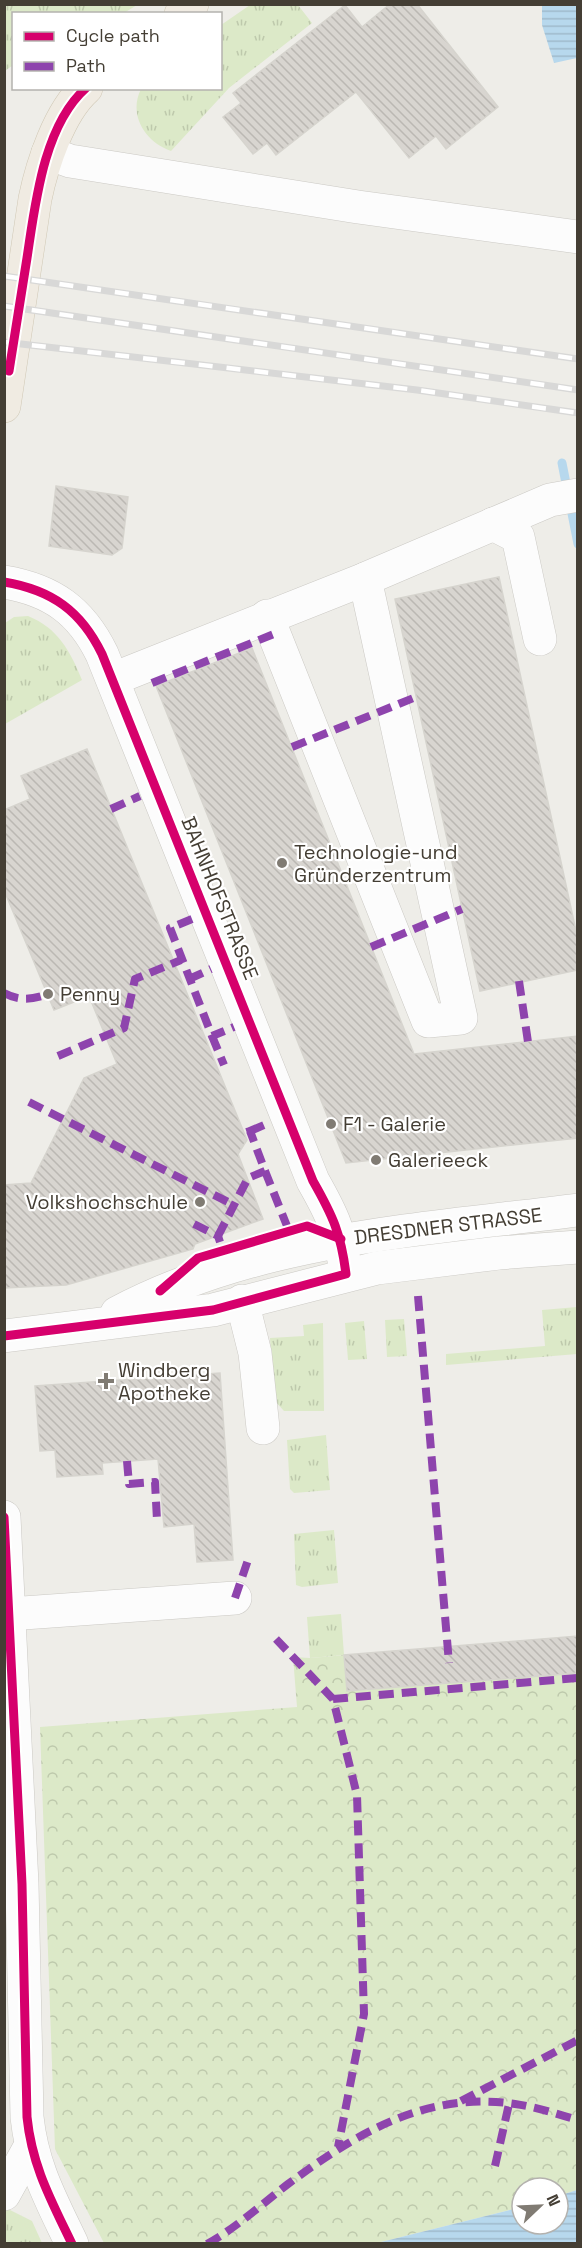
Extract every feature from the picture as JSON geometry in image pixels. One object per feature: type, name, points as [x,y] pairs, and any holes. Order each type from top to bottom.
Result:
[{"type":"main road","points":[[4,406],[35,199],[48,153],[78,96],[84,90]]},
{"type":"street","points":[[48,153],[70,161],[358,207],[578,237]]},
{"type":"street","points":[[113,679],[365,579],[493,524],[564,498]]},
{"type":"street","points":[[493,524],[518,537],[540,639]]},
{"type":"street","points":[[267,616],[428,1021],[461,1018],[365,579]]},
{"type":"street","name":"BAHNHOFSTRASSE","points":[[4,582],[45,594],[74,613],[91,630],[113,679],[313,1181],[333,1218],[341,1239],[345,1274]]},
{"type":"street","name":"DRESDNER STRASSE","points":[[99,1323],[160,1291],[267,1256],[341,1239],[578,1210]]},
{"type":"street","name":"DRESDNER STRASSE","points":[[99,1323],[213,1310],[345,1274],[454,1258],[578,1247]]},
{"type":"street","points":[[242,1301],[255,1353],[262,1428]]},
{"type":"street","points":[[4,1336],[99,1323]]},
{"type":"street","points":[[4,1517],[22,1884],[23,2000],[30,2147],[38,2173],[72,2244]]},
{"type":"street","points":[[9,1614],[235,1598]]},
{"type":"street","points":[[4,2194],[30,2147]]},
{"type":"green space","points":[[5,4],[137,4],[126,12],[12,12],[12,66],[5,71]]},
{"type":"green space","points":[[250,5],[298,5],[312,23],[229,88],[171,151],[162,147],[141,126],[137,108],[141,90],[222,90],[222,24]]},
{"type":"green space","points":[[28,616],[47,627],[62,642],[73,659],[82,680],[5,724],[5,623],[14,617]]},
{"type":"green space","points":[[577,1307],[577,1354],[446,1365],[446,1354],[545,1346],[542,1310]]},
{"type":"green space","points":[[404,1319],[407,1356],[387,1357],[385,1320]]},
{"type":"green space","points":[[364,1321],[367,1359],[348,1360],[345,1323]]},
{"type":"green space","points":[[323,1323],[324,1411],[284,1411],[274,1400],[270,1338],[304,1336],[303,1325]]},
{"type":"green space","points":[[326,1435],[330,1490],[294,1493],[290,1489],[287,1440]]},
{"type":"green space","points":[[334,1530],[338,1583],[302,1587],[296,1585],[294,1534]]},
{"type":"green space","points":[[341,1614],[344,1655],[310,1658],[307,1617]]},
{"type":"green space","points":[[577,1636],[577,2190],[570,2192],[570,2176],[510,2176],[510,2210],[377,2243],[104,2243],[55,2149],[40,1727],[297,1707],[293,1657],[310,1658]]},
{"type":"green space","points":[[4,2207],[32,2221],[42,2243],[5,2243]]},
{"type":"water","points":[[542,5],[577,5],[577,58],[554,63],[542,25]]},
{"type":"water","points":[[577,2190],[577,2243],[377,2243],[510,2210],[510,2236],[570,2236],[570,2192]]},
{"type":"building","points":[[390,4],[417,4],[498,107],[446,149],[436,136],[409,158],[356,92],[276,155],[267,143],[253,154],[223,117],[241,103],[233,93],[345,5],[362,27]]},
{"type":"building","points":[[56,486],[128,497],[122,548],[112,555],[49,546]]},
{"type":"building","points":[[499,577],[578,940],[578,970],[480,991],[395,599]]},
{"type":"building","name":"Technologie-und Gründerzentrum","points":[[252,648],[414,1054],[578,1036],[578,1138],[346,1163],[156,686]]},
{"type":"building","points":[[87,749],[247,1140],[238,1154],[263,1219],[195,1244],[193,1249],[66,1285],[4,1288],[4,1185],[31,1183],[84,1078],[117,1064],[89,996],[54,1010],[4,890],[4,810],[30,799],[21,776]]},
{"type":"building","points":[[220,1373],[233,1560],[197,1562],[194,1524],[164,1527],[158,1459],[102,1463],[103,1474],[57,1477],[55,1450],[40,1451],[35,1386]]},
{"type":"building","points":[[578,1636],[578,1673],[347,1691],[344,1655]]},
{"type":"waterway","points":[[562,463],[578,544]]},
{"type":"railway","points":[[4,276],[578,359]]},
{"type":"railway","points":[[4,306],[578,390]]},
{"type":"railway","points":[[4,342],[417,390],[578,413]]},
{"type":"marked path","points":[[152,683],[274,634]]},
{"type":"marked path","points":[[292,747],[416,697]]},
{"type":"marked path","points":[[111,809],[140,796]]},
{"type":"marked path","points":[[371,947],[462,909]]},
{"type":"marked path","points":[[192,919],[170,928],[212,1036],[234,1027]]},
{"type":"marked path","points":[[58,1056],[124,1028],[135,979],[181,960]]},
{"type":"marked path","points":[[189,979],[211,969]]},
{"type":"marked path","points":[[519,981],[528,1042]]},
{"type":"marked path","points":[[4,993],[26,999],[48,994]]},
{"type":"marked path","points":[[212,1036],[224,1065]]},
{"type":"marked path","points":[[29,1102],[234,1205]]},
{"type":"marked path","points":[[250,1131],[271,1122]]},
{"type":"marked path","points":[[218,1236],[248,1178],[265,1171],[250,1131],[244,1133]]},
{"type":"marked path","points":[[265,1171],[289,1231]]},
{"type":"marked path","points":[[194,1224],[218,1236],[220,1242]]},
{"type":"marked path","points":[[418,1296],[449,1663]]},
{"type":"marked path","points":[[127,1461],[129,1484],[155,1482],[157,1520]]},
{"type":"marked path","points":[[235,1598],[248,1560]]},
{"type":"marked path","points":[[276,1639],[333,1699],[357,1795],[364,2014],[338,2147]]},
{"type":"marked path","points":[[333,1699],[578,1678]]},
{"type":"marked path","points":[[461,2101],[578,2040]]},
{"type":"marked path","points":[[207,2244],[249,2216],[288,2184],[340,2148],[394,2120],[422,2110],[452,2104],[483,2102],[515,2104],[578,2120]]},
{"type":"marked path","points":[[495,2166],[509,2104]]},
{"type":"cycle path","points":[[9,371],[43,168],[60,123],[71,104],[84,90]]},
{"type":"cycle path","points":[[4,582],[37,591],[63,605],[85,626],[102,654],[313,1181],[335,1226],[342,1248],[346,1274],[213,1310],[4,1336]]},
{"type":"cycle path","points":[[160,1291],[198,1258],[307,1226],[341,1239]]},
{"type":"cycle path","points":[[4,1517],[22,1884],[27,2117],[38,2167],[72,2244]]},
{"type":"place","name":"Technologie-und Gründerzentrum","points":[[282,863]]},
{"type":"place","name":"Penny","points":[[48,994]]},
{"type":"place","name":"F1 - Galerie","points":[[331,1124]]},
{"type":"place","name":"Galerieeck","points":[[376,1160]]},
{"type":"place","name":"Volkshochschule","points":[[200,1202]]},
{"type":"place","name":"Windberg Apotheke","points":[[106,1381]]}]
